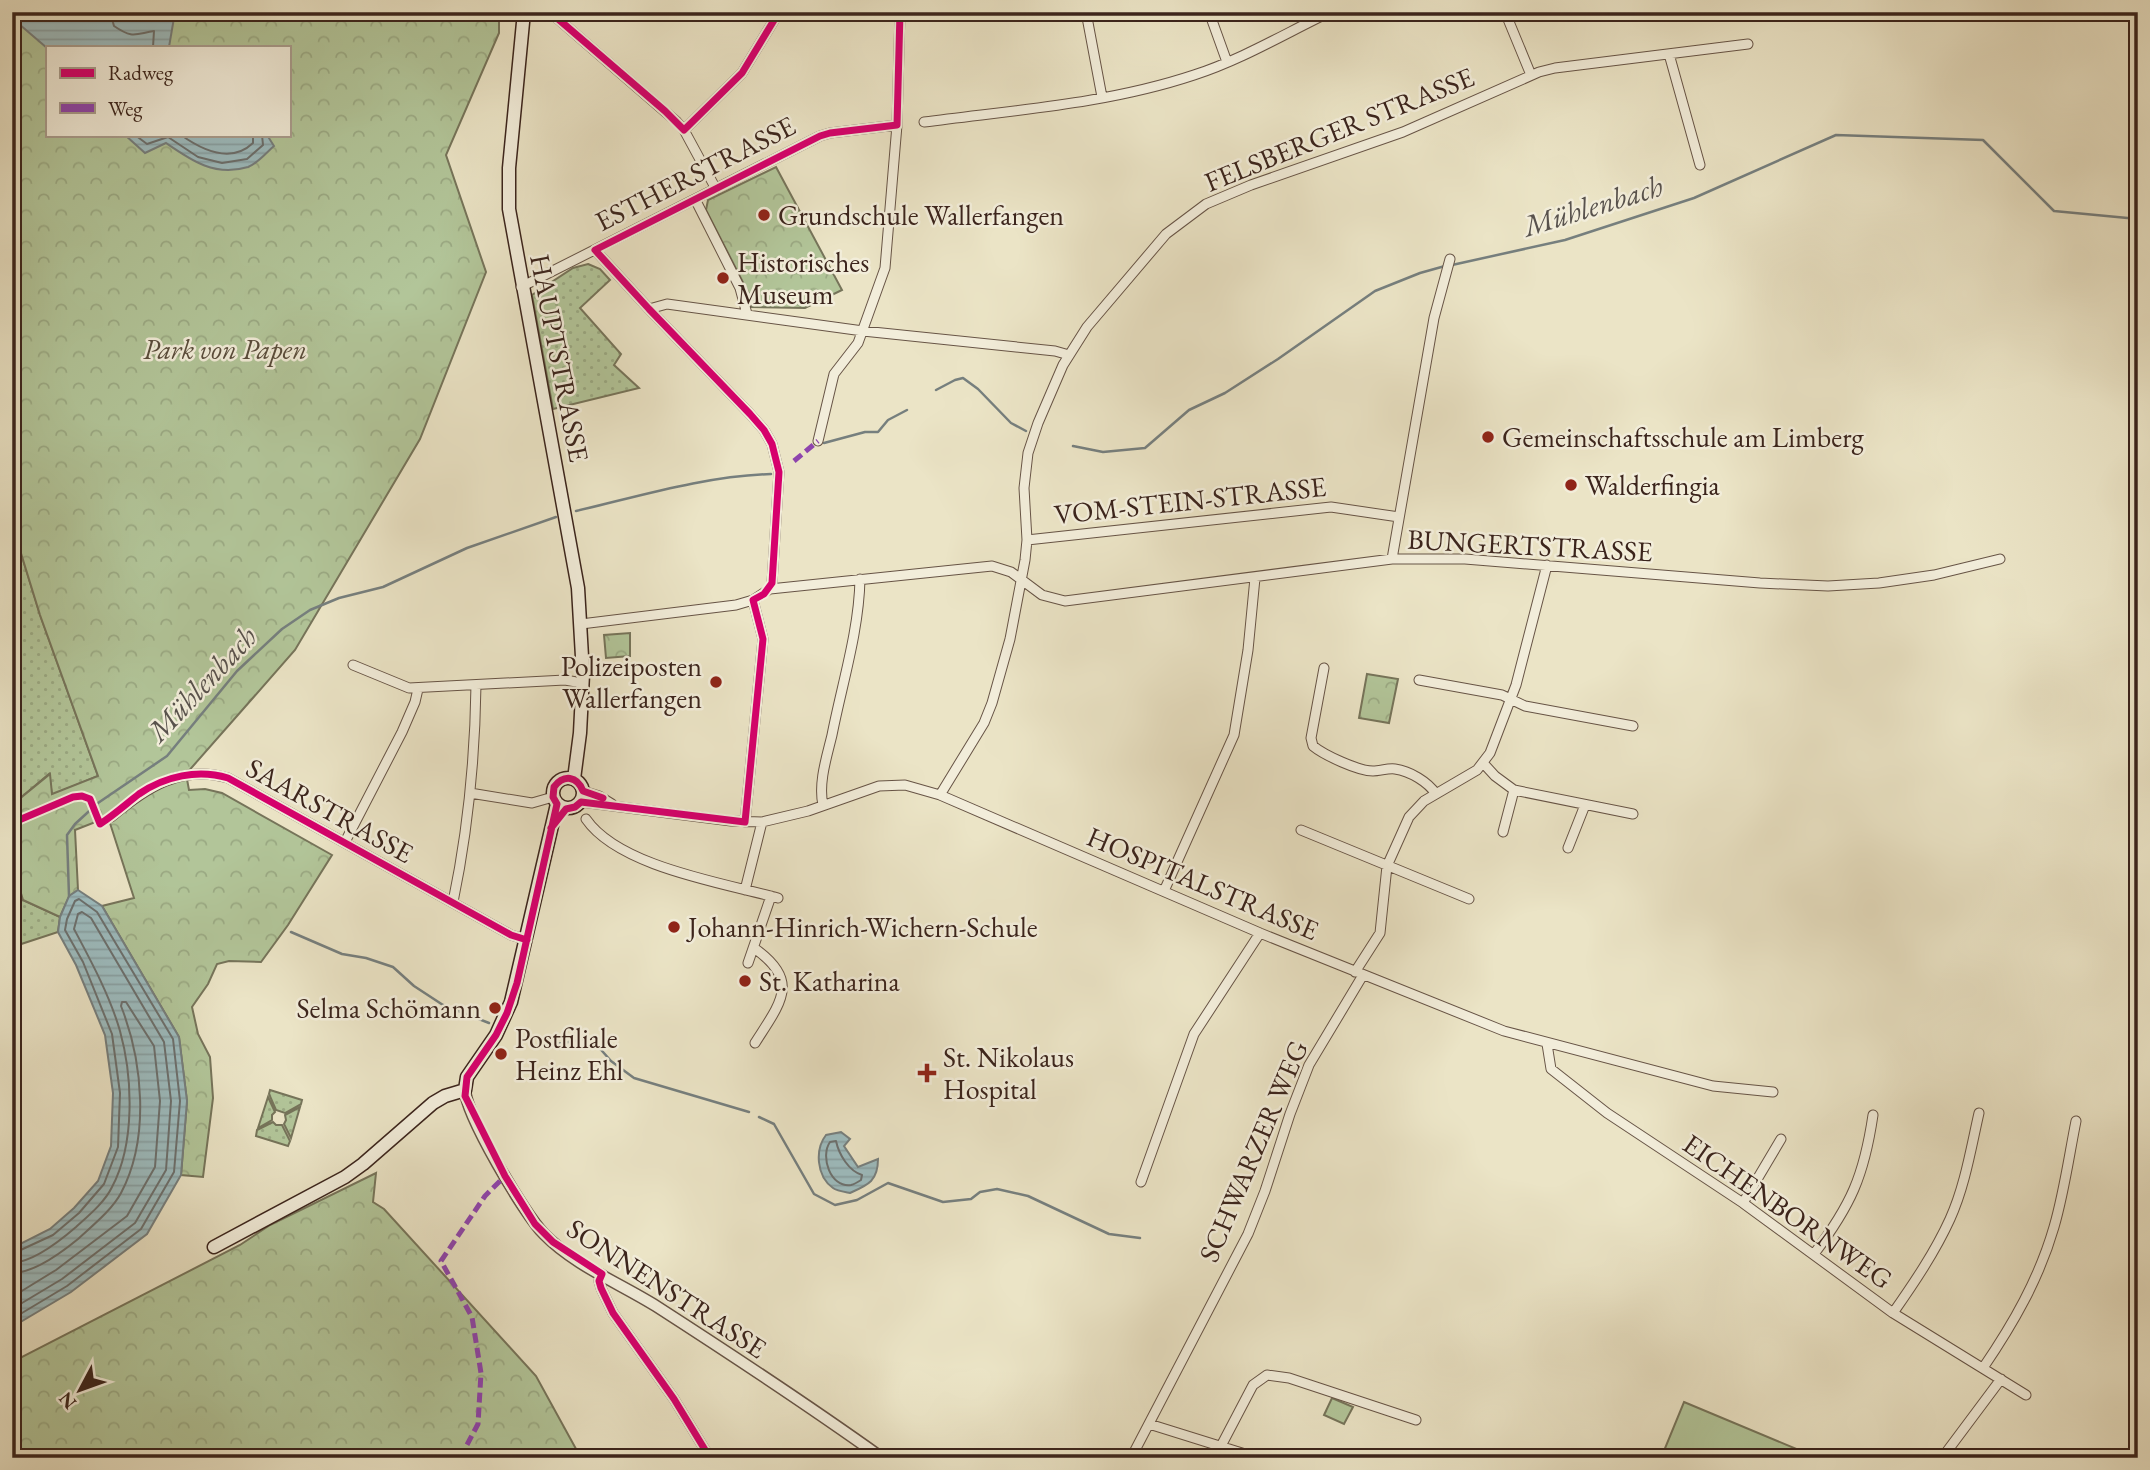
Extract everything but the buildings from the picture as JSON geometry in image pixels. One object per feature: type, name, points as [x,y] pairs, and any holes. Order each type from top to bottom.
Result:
[{"type":"main road","name":"HAUPTSTRASSE","points":[[524,12],[508,188],[521,287],[573,557],[581,624],[580,712],[572,732],[570,779]]},
{"type":"main road","points":[[214,1247],[345,1177],[433,1103],[456,1091],[465,1090],[467,1077],[498,1031],[517,983],[551,828],[559,803],[556,784],[570,779],[580,784],[582,796],[575,807],[559,803]]},
{"type":"street","points":[[550,12],[684,130],[716,189]]},
{"type":"street","points":[[684,130],[742,73],[779,12]]},
{"type":"street","points":[[818,441],[836,369],[856,348],[880,284],[888,249],[897,125],[900,12]]},
{"type":"street","points":[[1086,12],[1102,97]]},
{"type":"street","points":[[1209,12],[1227,62]]},
{"type":"street","points":[[924,122],[1102,97],[1171,83],[1227,62],[1330,12]]},
{"type":"street","points":[[1505,12],[1531,75]]},
{"type":"street","name":"FELSBERGER STRASSE","points":[[940,795],[971,746],[992,703],[1010,639],[1027,540],[1024,488],[1028,453],[1038,423],[1069,355],[1087,327],[1152,249],[1206,204],[1251,185],[1414,128],[1531,75],[1555,68],[1748,44]]},
{"type":"street","points":[[1669,54],[1700,165]]},
{"type":"street","name":"ESTHERSTRASSE","points":[[521,287],[820,136],[897,125]]},
{"type":"street","points":[[695,199],[740,288],[747,314]]},
{"type":"street","points":[[581,624],[717,608],[753,600],[770,589],[779,472],[772,444],[751,414],[595,250]]},
{"type":"street","points":[[1392,559],[1434,318],[1450,259]]},
{"type":"street","points":[[649,309],[667,304],[863,331],[1069,355]]},
{"type":"street","name":"VOM-STEIN-STRASSE","points":[[1027,540],[1331,507],[1399,517]]},
{"type":"street","name":"BUNGERTSTRASSE","points":[[770,589],[992,566],[1002,567],[1042,596],[1065,601],[1392,559],[1465,559],[1828,586],[1879,583],[1934,575],[2000,559]]},
{"type":"street","points":[[1547,565],[1510,700],[1484,764],[1514,790],[1633,814]]},
{"type":"street","points":[[1164,891],[1234,735],[1248,650],[1255,578]]},
{"type":"street","points":[[823,805],[826,760],[856,617],[860,579]]},
{"type":"street","points":[[745,822],[763,639],[753,600]]},
{"type":"street","points":[[353,665],[402,687],[418,689],[565,680],[582,683]]},
{"type":"street","points":[[1324,668],[1311,738],[1313,746],[1360,769],[1396,769],[1430,785],[1436,794]]},
{"type":"street","points":[[1419,680],[1502,695],[1525,706],[1633,726]]},
{"type":"street","points":[[453,902],[467,822],[475,739],[476,685]]},
{"type":"street","points":[[345,842],[402,732],[418,689]]},
{"type":"street","name":"SCHWARZER WEG","points":[[1131,1458],[1253,1223],[1309,1065],[1380,933],[1387,866],[1409,817],[1424,801],[1484,764]]},
{"type":"street","name":"SAARSTRASSE","points":[[111,817],[151,787],[179,777],[206,772],[228,778],[511,935],[527,940]]},
{"type":"street","name":"HOSPITALSTRASSE","points":[[582,796],[613,805],[762,822],[788,817],[863,790],[891,785],[919,788],[1259,933],[1458,1014],[1548,1044],[1713,1086],[1773,1092]]},
{"type":"street","points":[[1503,832],[1514,790]]},
{"type":"street","points":[[470,793],[532,803],[559,803]]},
{"type":"street","points":[[1568,848],[1585,805]]},
{"type":"street","points":[[586,820],[600,836],[645,860],[698,879],[774,897],[748,963]]},
{"type":"street","points":[[745,890],[762,822]]},
{"type":"street","points":[[1301,831],[1469,899]]},
{"type":"street","points":[[1141,1182],[1194,1034],[1259,933]]},
{"type":"street","points":[[754,948],[775,964],[783,983],[782,993],[755,1043]]},
{"type":"street","name":"EICHENBORNWEG","points":[[1548,1044],[1551,1069],[1635,1133],[1743,1203],[1893,1313],[2026,1395]]},
{"type":"street","name":"SONNENSTRASSE","points":[[465,1090],[471,1111],[505,1176],[535,1224],[559,1247],[658,1307],[882,1458]]},
{"type":"street","points":[[1893,1313],[1925,1266],[1951,1217],[1960,1192],[1979,1113]]},
{"type":"street","points":[[1814,1254],[1840,1216],[1859,1180],[1866,1161],[1874,1115]]},
{"type":"street","points":[[1983,1368],[2015,1320],[2046,1252],[2061,1197],[2076,1121]]},
{"type":"street","points":[[1743,1203],[1781,1139]]},
{"type":"street","points":[[602,1274],[599,1280],[601,1288],[613,1313],[674,1399],[710,1458]]},
{"type":"street","points":[[1221,1446],[1253,1385],[1267,1375],[1289,1378],[1416,1420]]},
{"type":"street","points":[[1942,1458],[2001,1379]]},
{"type":"street","points":[[1149,1424],[1258,1458]]},
{"type":"street","points":[[860,1458],[868,1448]]},
{"type":"green space","name":"Park von Papen","points":[[12,12],[499,12],[499,33],[446,155],[486,272],[420,439],[295,650],[186,774],[189,790],[205,789],[222,793],[332,855],[261,962],[229,961],[217,964],[208,984],[192,1007],[198,1034],[210,1057],[213,1098],[203,1177],[181,1175],[187,1101],[179,1037],[102,906],[134,898],[108,817],[75,830],[78,890],[69,897],[60,917],[23,900],[12,863],[12,805],[50,774],[52,794],[98,776],[40,615],[12,524]]},
{"type":"green space","points":[[776,167],[842,290],[805,308],[751,307],[751,298],[706,210],[708,200]]},
{"type":"green space","points":[[588,264],[600,269],[610,280],[580,308],[621,354],[614,365],[639,388],[553,409],[532,295],[573,268]]},
{"type":"green space","points":[[12,524],[40,615],[98,776],[52,795],[49,774],[12,805]]},
{"type":"green space","points":[[630,633],[630,656],[606,658],[604,635]]},
{"type":"green space","points":[[1367,674],[1398,679],[1389,723],[1359,718]]},
{"type":"green space","points":[[23,900],[60,917],[58,932],[12,947],[12,904]]},
{"type":"green space","points":[[270,1090],[302,1100],[301,1104],[285,1113],[276,1110],[269,1094]]},
{"type":"green space","points":[[268,1097],[275,1112],[272,1120],[258,1128]]},
{"type":"green space","points":[[300,1107],[291,1138],[284,1124],[285,1115]]},
{"type":"green space","points":[[273,1122],[282,1125],[290,1141],[288,1146],[256,1136],[257,1130]]},
{"type":"green space","points":[[376,1173],[373,1202],[384,1209],[536,1376],[581,1458],[12,1458],[12,1362],[240,1245],[270,1225]]},
{"type":"green space","points":[[1332,1398],[1353,1407],[1344,1424],[1324,1415]]},
{"type":"green space","points":[[1684,1402],[1818,1458],[1661,1458]]},
{"type":"water","points":[[12,12],[120,12],[136,20],[149,12],[175,12],[169,46],[46,47],[12,18]]},
{"type":"water","points":[[126,136],[268,136],[274,146],[258,161],[236,170],[204,166],[166,143],[145,153]]},
{"type":"water","points":[[78,890],[102,906],[179,1037],[187,1101],[181,1175],[147,1234],[71,1292],[12,1327],[12,1248],[50,1229],[74,1208],[98,1181],[111,1146],[113,1093],[105,1035],[76,965],[58,932],[60,917],[69,896]]},
{"type":"water","points":[[841,1132],[850,1139],[844,1146],[858,1167],[878,1159],[878,1166],[871,1181],[850,1193],[835,1189],[827,1183],[820,1170],[822,1141],[826,1135]]},
{"type":"waterway","name":"Mühlenbach","points":[[1452,265],[1565,240],[1694,198],[1836,135],[1983,140],[2054,211],[2138,219]]},
{"type":"waterway","name":"Mühlenbach","points":[[1073,446],[1103,452],[1145,448],[1189,410],[1225,393],[1375,291],[1445,266]]},
{"type":"waterway","name":"Mühlenbach","points":[[936,390],[963,378],[978,389],[1011,423],[1026,431]]},
{"type":"waterway","name":"Mühlenbach","points":[[824,443],[865,432],[878,432],[888,420],[907,410]]},
{"type":"waterway","name":"Mühlenbach","points":[[576,511],[697,483],[771,474]]},
{"type":"waterway","name":"Mühlenbach","points":[[69,896],[67,835],[75,824],[98,803],[167,756],[237,671],[282,629],[310,610],[339,598],[383,587],[467,548],[556,517]]},
{"type":"waterway","points":[[291,932],[342,954],[393,967],[414,986],[443,1005],[489,1023]]},
{"type":"waterway","points":[[541,1045],[586,1039],[595,1043],[611,1061],[634,1078],[749,1112]]},
{"type":"waterway","points":[[759,1117],[774,1124],[814,1194],[835,1205],[857,1200],[888,1183],[943,1202],[971,1199],[980,1192],[997,1189],[1028,1196],[1109,1234],[1140,1238]]},
{"type":"marked path","points":[[794,461],[818,441]]},
{"type":"marked path","points":[[460,1458],[478,1424],[481,1373],[472,1317],[441,1261],[485,1196],[505,1176]]},
{"type":"cycle path","points":[[550,12],[684,130],[742,73],[779,12]]},
{"type":"cycle path","points":[[551,828],[566,809],[581,802],[745,822],[763,639],[753,600],[764,594],[772,583],[779,472],[772,444],[750,414],[595,250],[820,136],[897,125],[900,12]]},
{"type":"cycle path","points":[[12,823],[73,797],[82,796],[90,799],[100,824],[139,794],[160,783],[194,774],[217,775],[228,778],[511,935],[527,940]]},
{"type":"cycle path","points":[[603,798],[583,791],[577,782],[570,778],[562,780],[554,787],[553,797],[557,804],[517,983],[496,1035],[467,1077],[465,1096],[505,1176],[535,1224],[553,1242],[602,1274],[599,1281],[613,1313],[674,1399],[710,1458]]},
{"type":"place","name":"Grundschule Wallerfangen","points":[[764,215]]},
{"type":"place","name":"Historisches Museum","points":[[723,278]]},
{"type":"place","name":"Gemeinschaftsschule am Limberg","points":[[1488,437]]},
{"type":"place","name":"Walderfingia","points":[[1571,485]]},
{"type":"place","name":"Polizeiposten Wallerfangen","points":[[716,682]]},
{"type":"place","name":"Johann-Hinrich-Wichern-Schule","points":[[674,927]]},
{"type":"place","name":"St. Katharina","points":[[745,981]]},
{"type":"place","name":"Selma Schömann","points":[[495,1008]]},
{"type":"place","name":"Postfiliale Heinz Ehl","points":[[501,1054]]},
{"type":"place","name":"St. Nikolaus Hospital","points":[[927,1073]]}]
